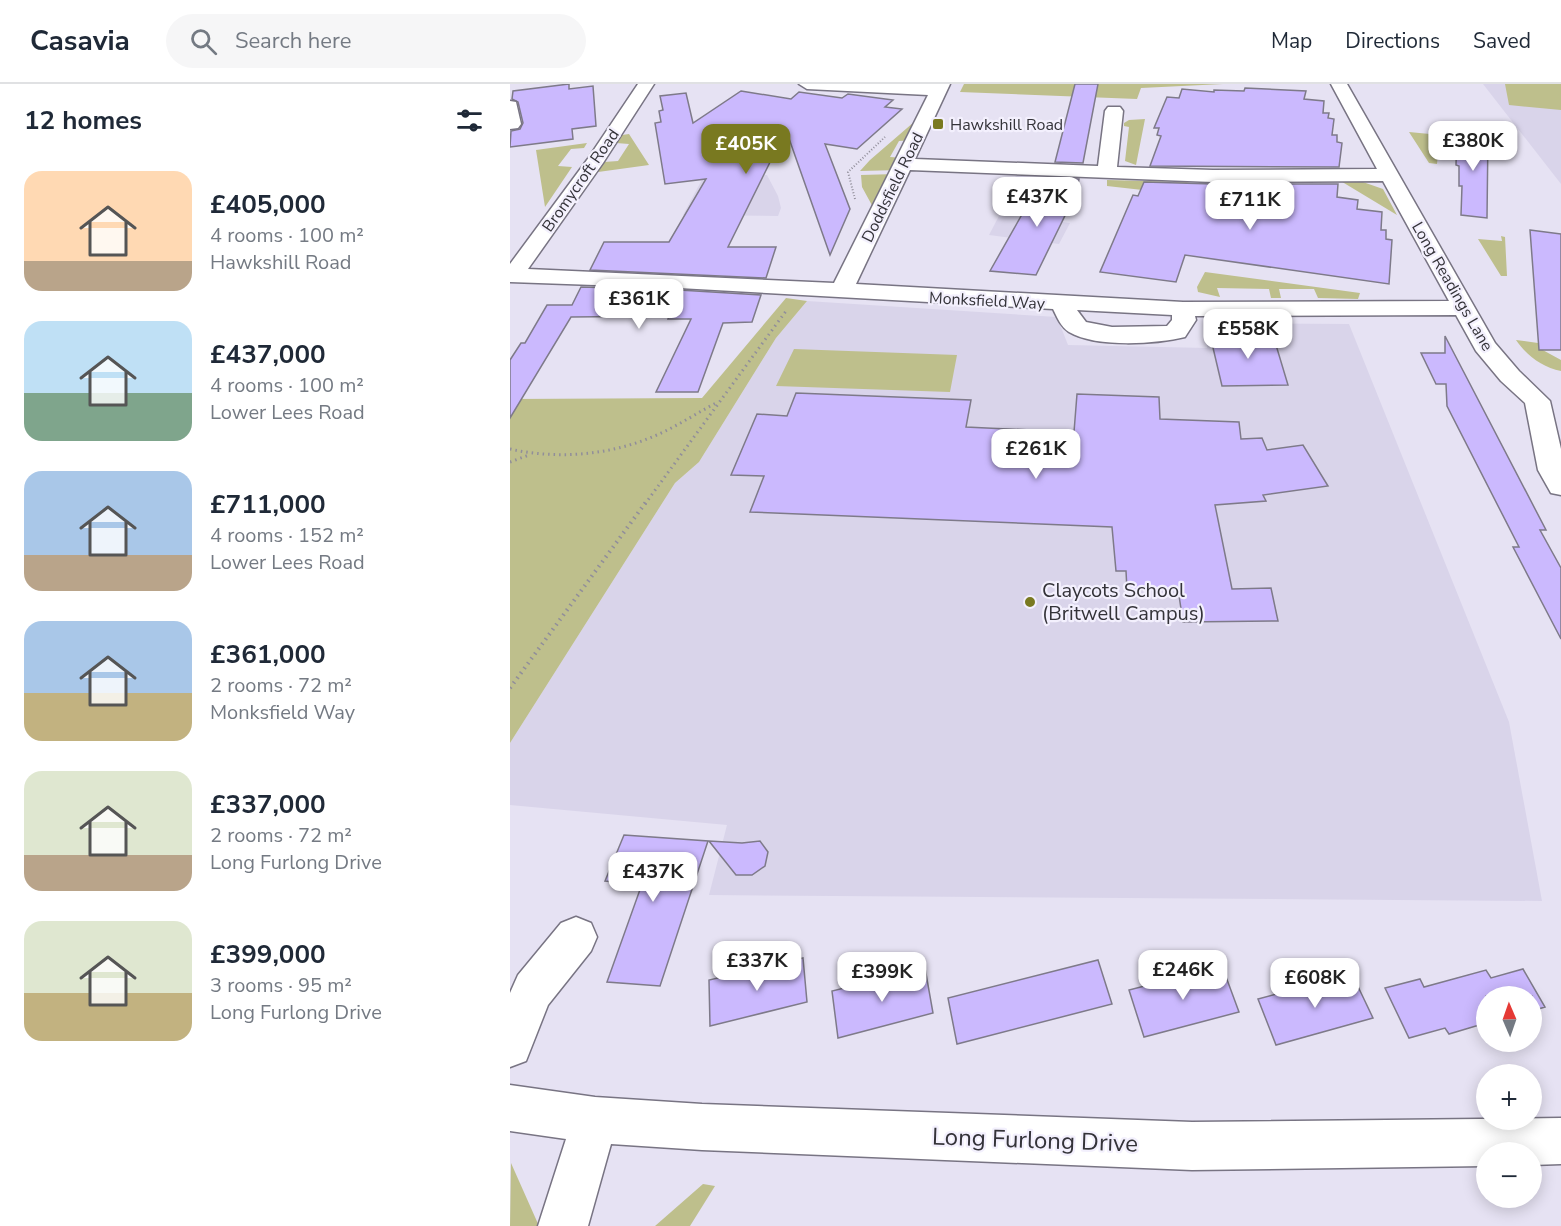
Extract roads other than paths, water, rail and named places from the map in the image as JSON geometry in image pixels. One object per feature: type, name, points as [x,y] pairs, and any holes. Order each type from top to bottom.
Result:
[{"type":"street","name":"Bromycroft Road","points":[[514,280],[646,84]]},
{"type":"street","points":[[807,84],[941,87]]},
{"type":"street","name":"Long Readings Lane","points":[[1339,84],[1485,346],[1510,376],[1549,401],[1552,470],[1561,486]]},
{"type":"street","name":"Doddsfield Road","points":[[842,290],[941,87]]},
{"type":"street","points":[[510,106],[512,124],[510,124]]},
{"type":"street","points":[[1107,173],[1114,111]]},
{"type":"street","points":[[903,164],[1213,176],[1390,175]]},
{"type":"street","name":"Monksfield Way","points":[[514,280],[803,288],[1063,304],[1076,327],[1095,333],[1156,336],[1177,332],[1184,320],[1183,309],[1464,308]]},
{"type":"street","points":[[510,1045],[533,990],[576,937]]},
{"type":"street","name":"Long Furlong Drive","points":[[510,1108],[595,1120],[702,1127],[1192,1146],[1561,1141]]},
{"type":"street","points":[[564,1226],[595,1120]]},
{"type":"place","name":"Hawkshill Road","points":[[938,124]]},
{"type":"place","name":"Claycots School (Britwell Campus)","points":[[1030,602]]}]
